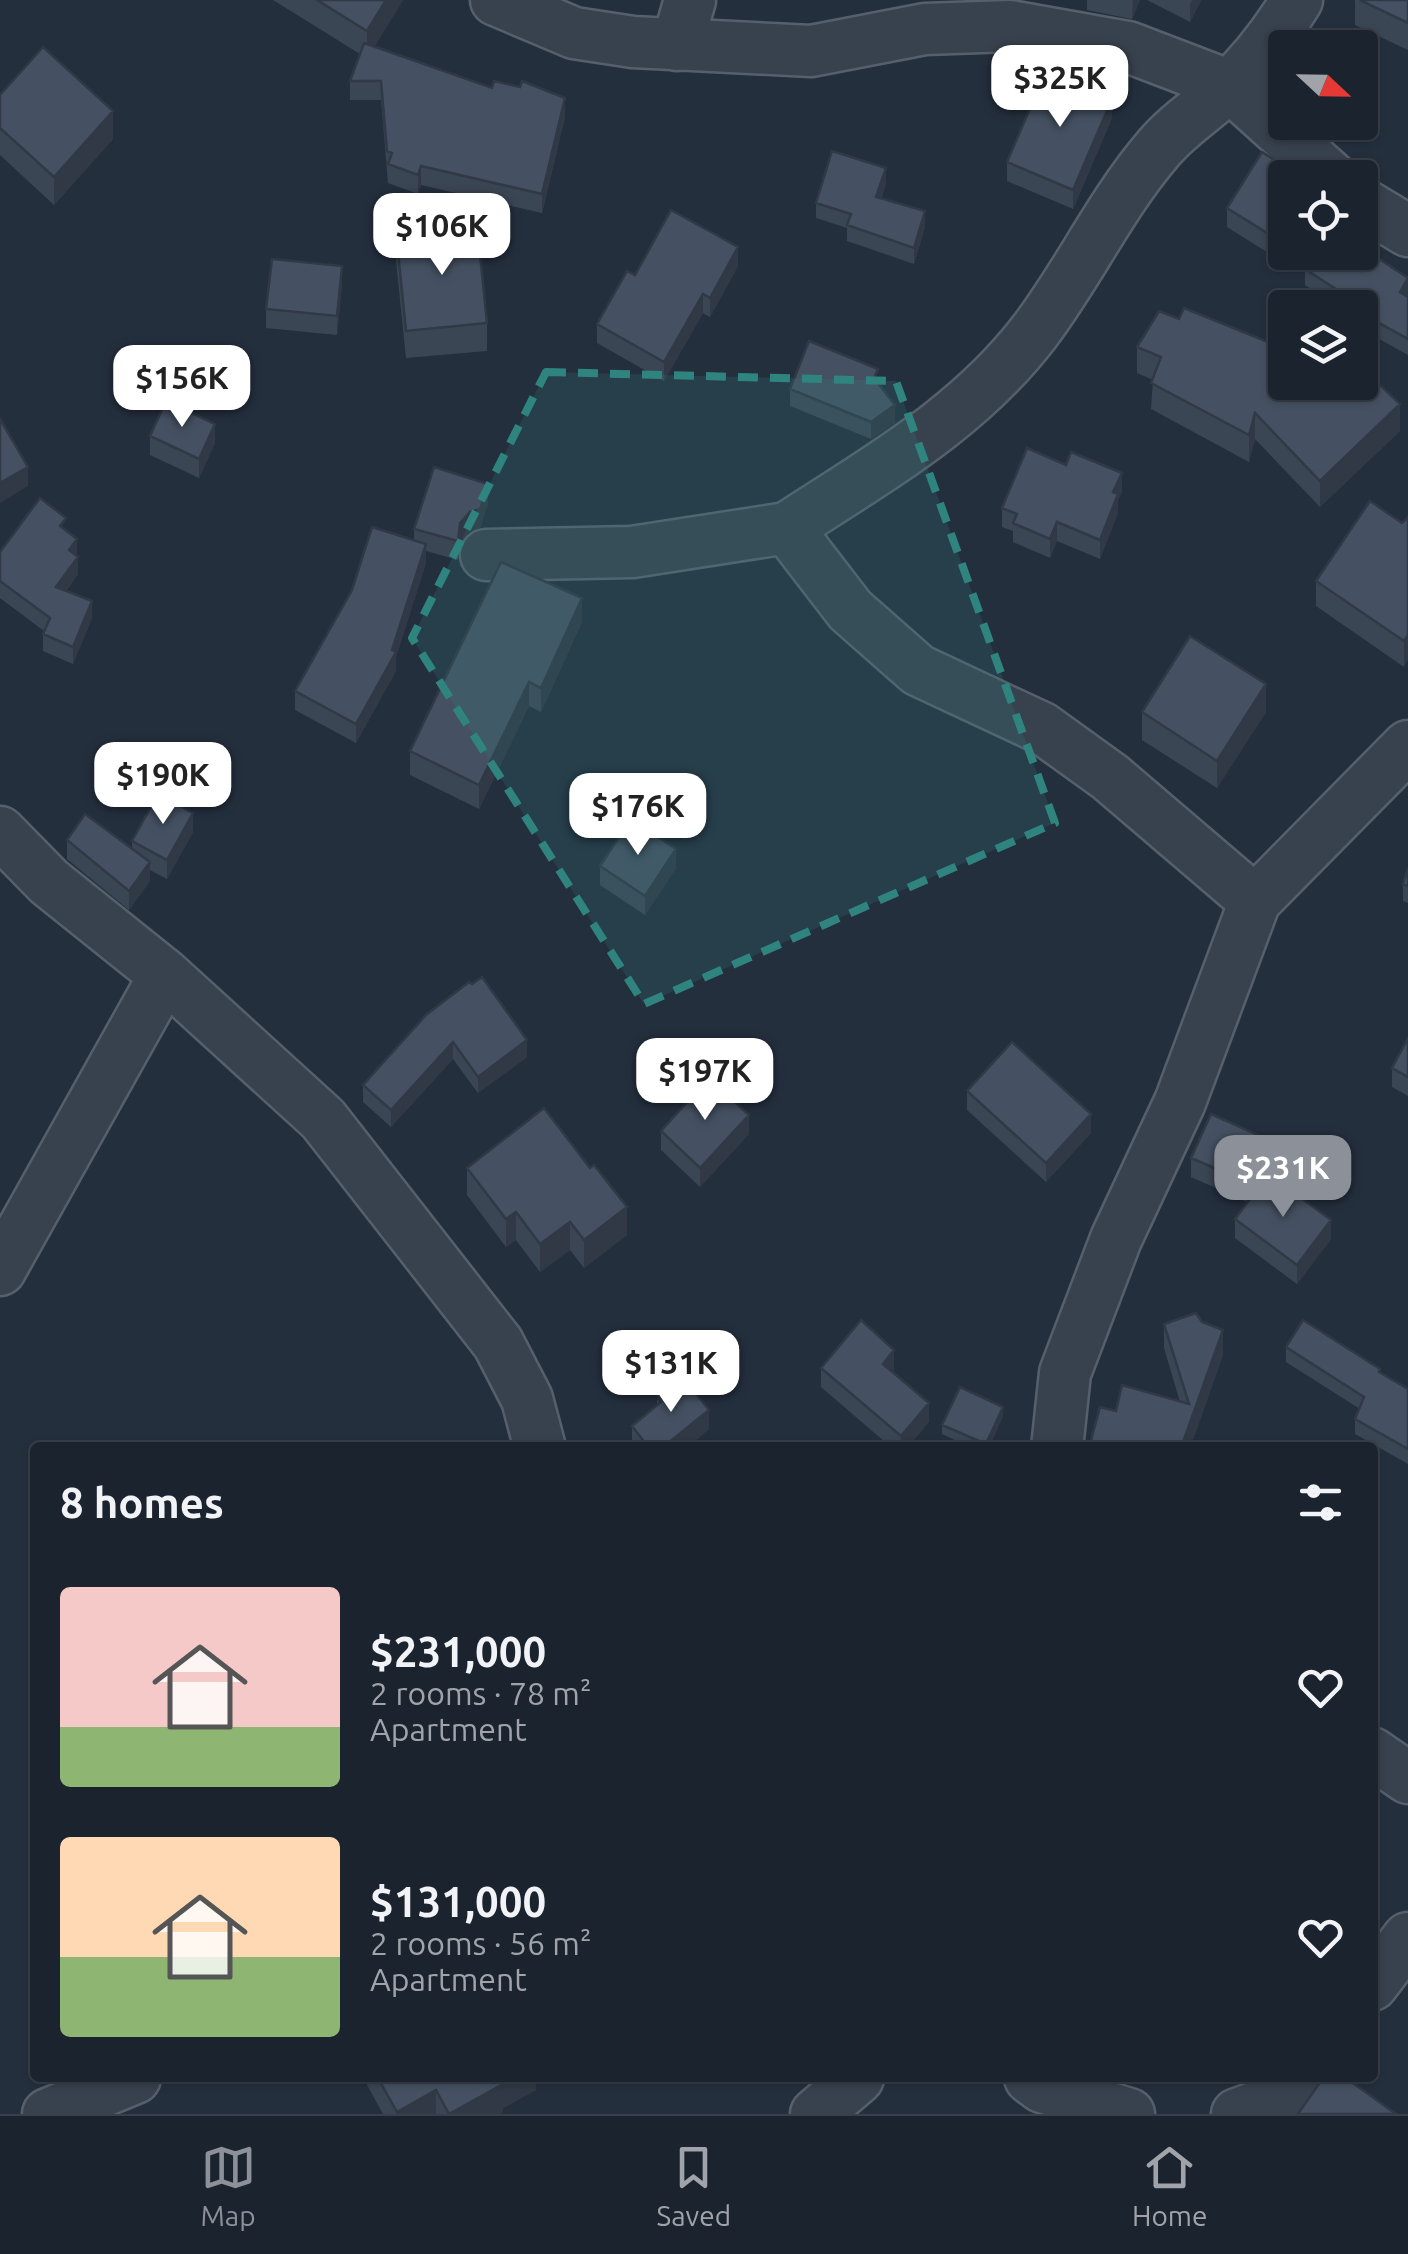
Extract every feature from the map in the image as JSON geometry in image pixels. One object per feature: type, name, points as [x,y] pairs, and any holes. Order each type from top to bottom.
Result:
[{"type":"street","points":[[496,0],[574,33],[633,42],[684,22],[811,52],[1015,13],[1128,47],[1230,86],[1312,160]]},
{"type":"street","points":[[486,556],[632,552],[787,528],[946,424],[1035,331],[1135,178],[1161,145],[1230,86],[1297,0]]},
{"type":"street","points":[[1378,213],[1408,231]]},
{"type":"street","points":[[787,528],[850,610],[918,670],[1042,728],[1110,777],[1255,901]]},
{"type":"street","points":[[1058,1442],[1065,1372],[1116,1239],[1180,1102],[1255,901],[1408,746]]},
{"type":"street","points":[[0,832],[49,882],[165,975],[322,1119],[498,1343],[528,1399],[539,1442]]},
{"type":"street","points":[[0,1270],[165,975]]},
{"type":"street","points":[[1378,1757],[1408,1778]]},
{"type":"street","points":[[1378,1976],[1408,1938]]},
{"type":"street","points":[[48,2114],[125,2082]]},
{"type":"street","points":[[796,2082],[816,2114],[853,2082]]},
{"type":"street","points":[[1035,2082],[1042,2088],[1129,2114]]},
{"type":"street","points":[[1237,2114],[1287,2096],[1298,2082]]},
{"type":"highlighted area","points":[[546,372],[896,381],[1055,823],[644,1004],[412,638]]},
{"type":"building","points":[[317,0],[386,0],[367,31]]},
{"type":"building","points":[[1360,0],[1408,0],[1408,23]]},
{"type":"building","points":[[364,43],[492,88],[494,81],[520,87],[522,81],[565,98],[542,194],[421,166],[418,175],[388,164],[392,153],[387,151],[381,81],[350,81]]},
{"type":"building","points":[[43,47],[113,111],[54,177],[0,128],[0,95]]},
{"type":"building","points":[[1046,71],[1112,99],[1073,190],[1007,162]]},
{"type":"building","points":[[832,151],[886,168],[876,197],[925,211],[914,248],[847,225],[851,214],[816,203]]},
{"type":"building","points":[[1262,152],[1274,160],[1268,160],[1268,233],[1227,208]]},
{"type":"building","points":[[671,210],[738,247],[710,298],[703,294],[664,362],[597,324],[627,271],[635,275]]},
{"type":"building","points":[[477,225],[487,323],[406,331],[396,233]]},
{"type":"building","points":[[1378,258],[1408,278],[1400,292],[1408,297],[1408,339],[1378,322],[1378,290],[1337,290],[1307,270],[1378,270]]},
{"type":"building","points":[[272,259],[342,266],[337,316],[266,309]]},
{"type":"building","points":[[1184,308],[1268,342],[1268,400],[1378,400],[1378,383],[1400,404],[1320,481],[1255,413],[1249,435],[1151,383],[1161,357],[1137,347],[1159,311],[1179,319]]},
{"type":"building","points":[[809,341],[878,369],[874,378],[895,405],[871,422],[790,389]]},
{"type":"building","points":[[166,401],[215,424],[199,459],[150,436]]},
{"type":"building","points":[[0,419],[28,467],[0,483]]},
{"type":"building","points":[[1027,448],[1066,465],[1071,452],[1122,473],[1100,540],[1057,522],[1050,539],[1013,523],[1017,514],[1002,508]]},
{"type":"building","points":[[434,467],[488,484],[480,509],[470,512],[460,523],[458,541],[414,529]]},
{"type":"building","points":[[40,498],[66,518],[60,526],[77,539],[69,550],[78,557],[56,587],[92,601],[73,647],[43,634],[50,618],[0,581],[0,552]]},
{"type":"building","points":[[1370,501],[1402,523],[1408,517],[1408,635],[1404,641],[1316,581]]},
{"type":"building","points":[[372,527],[426,544],[392,650],[396,652],[356,724],[295,691],[352,590]]},
{"type":"building","points":[[501,562],[582,598],[541,688],[529,682],[479,785],[410,751]]},
{"type":"building","points":[[1190,636],[1266,684],[1217,761],[1142,712]]},
{"type":"building","points":[[158,794],[193,813],[167,860],[132,841]]},
{"type":"building","points":[[85,814],[150,862],[129,891],[67,840]]},
{"type":"building","points":[[631,819],[676,849],[645,896],[600,866]]},
{"type":"building","points":[[482,977],[527,1040],[478,1077],[453,1042],[391,1110],[363,1085],[426,1015],[469,982]]},
{"type":"building","points":[[1408,1038],[1408,1077],[1392,1068]]},
{"type":"building","points":[[1012,1042],[1091,1114],[1046,1163],[967,1091]]},
{"type":"building","points":[[709,1078],[749,1115],[700,1168],[661,1131]]},
{"type":"building","points":[[544,1108],[590,1168],[594,1165],[627,1207],[584,1240],[570,1222],[540,1244],[516,1212],[506,1219],[467,1168]]},
{"type":"building","points":[[1211,1114],[1267,1139],[1247,1182],[1191,1158]]},
{"type":"building","points":[[1269,1174],[1331,1220],[1297,1265],[1235,1219]]},
{"type":"building","points":[[1196,1313],[1202,1322],[1223,1330],[1183,1442],[1091,1442],[1100,1407],[1116,1411],[1122,1385],[1189,1404],[1164,1324]]},
{"type":"building","points":[[861,1320],[894,1350],[883,1364],[929,1403],[901,1436],[821,1368]]},
{"type":"building","points":[[1303,1320],[1408,1389],[1408,1449],[1355,1419],[1364,1397],[1286,1347]]},
{"type":"building","points":[[682,1376],[709,1410],[669,1442],[644,1442],[632,1426],[661,1402],[657,1396]]},
{"type":"building","points":[[960,1387],[1003,1407],[987,1442],[942,1425]]},
{"type":"building","points":[[380,2082],[503,2084],[449,2114],[436,2090],[397,2112]]},
{"type":"building","points":[[1320,2082],[1352,2082],[1396,2114],[1298,2114]]}]
